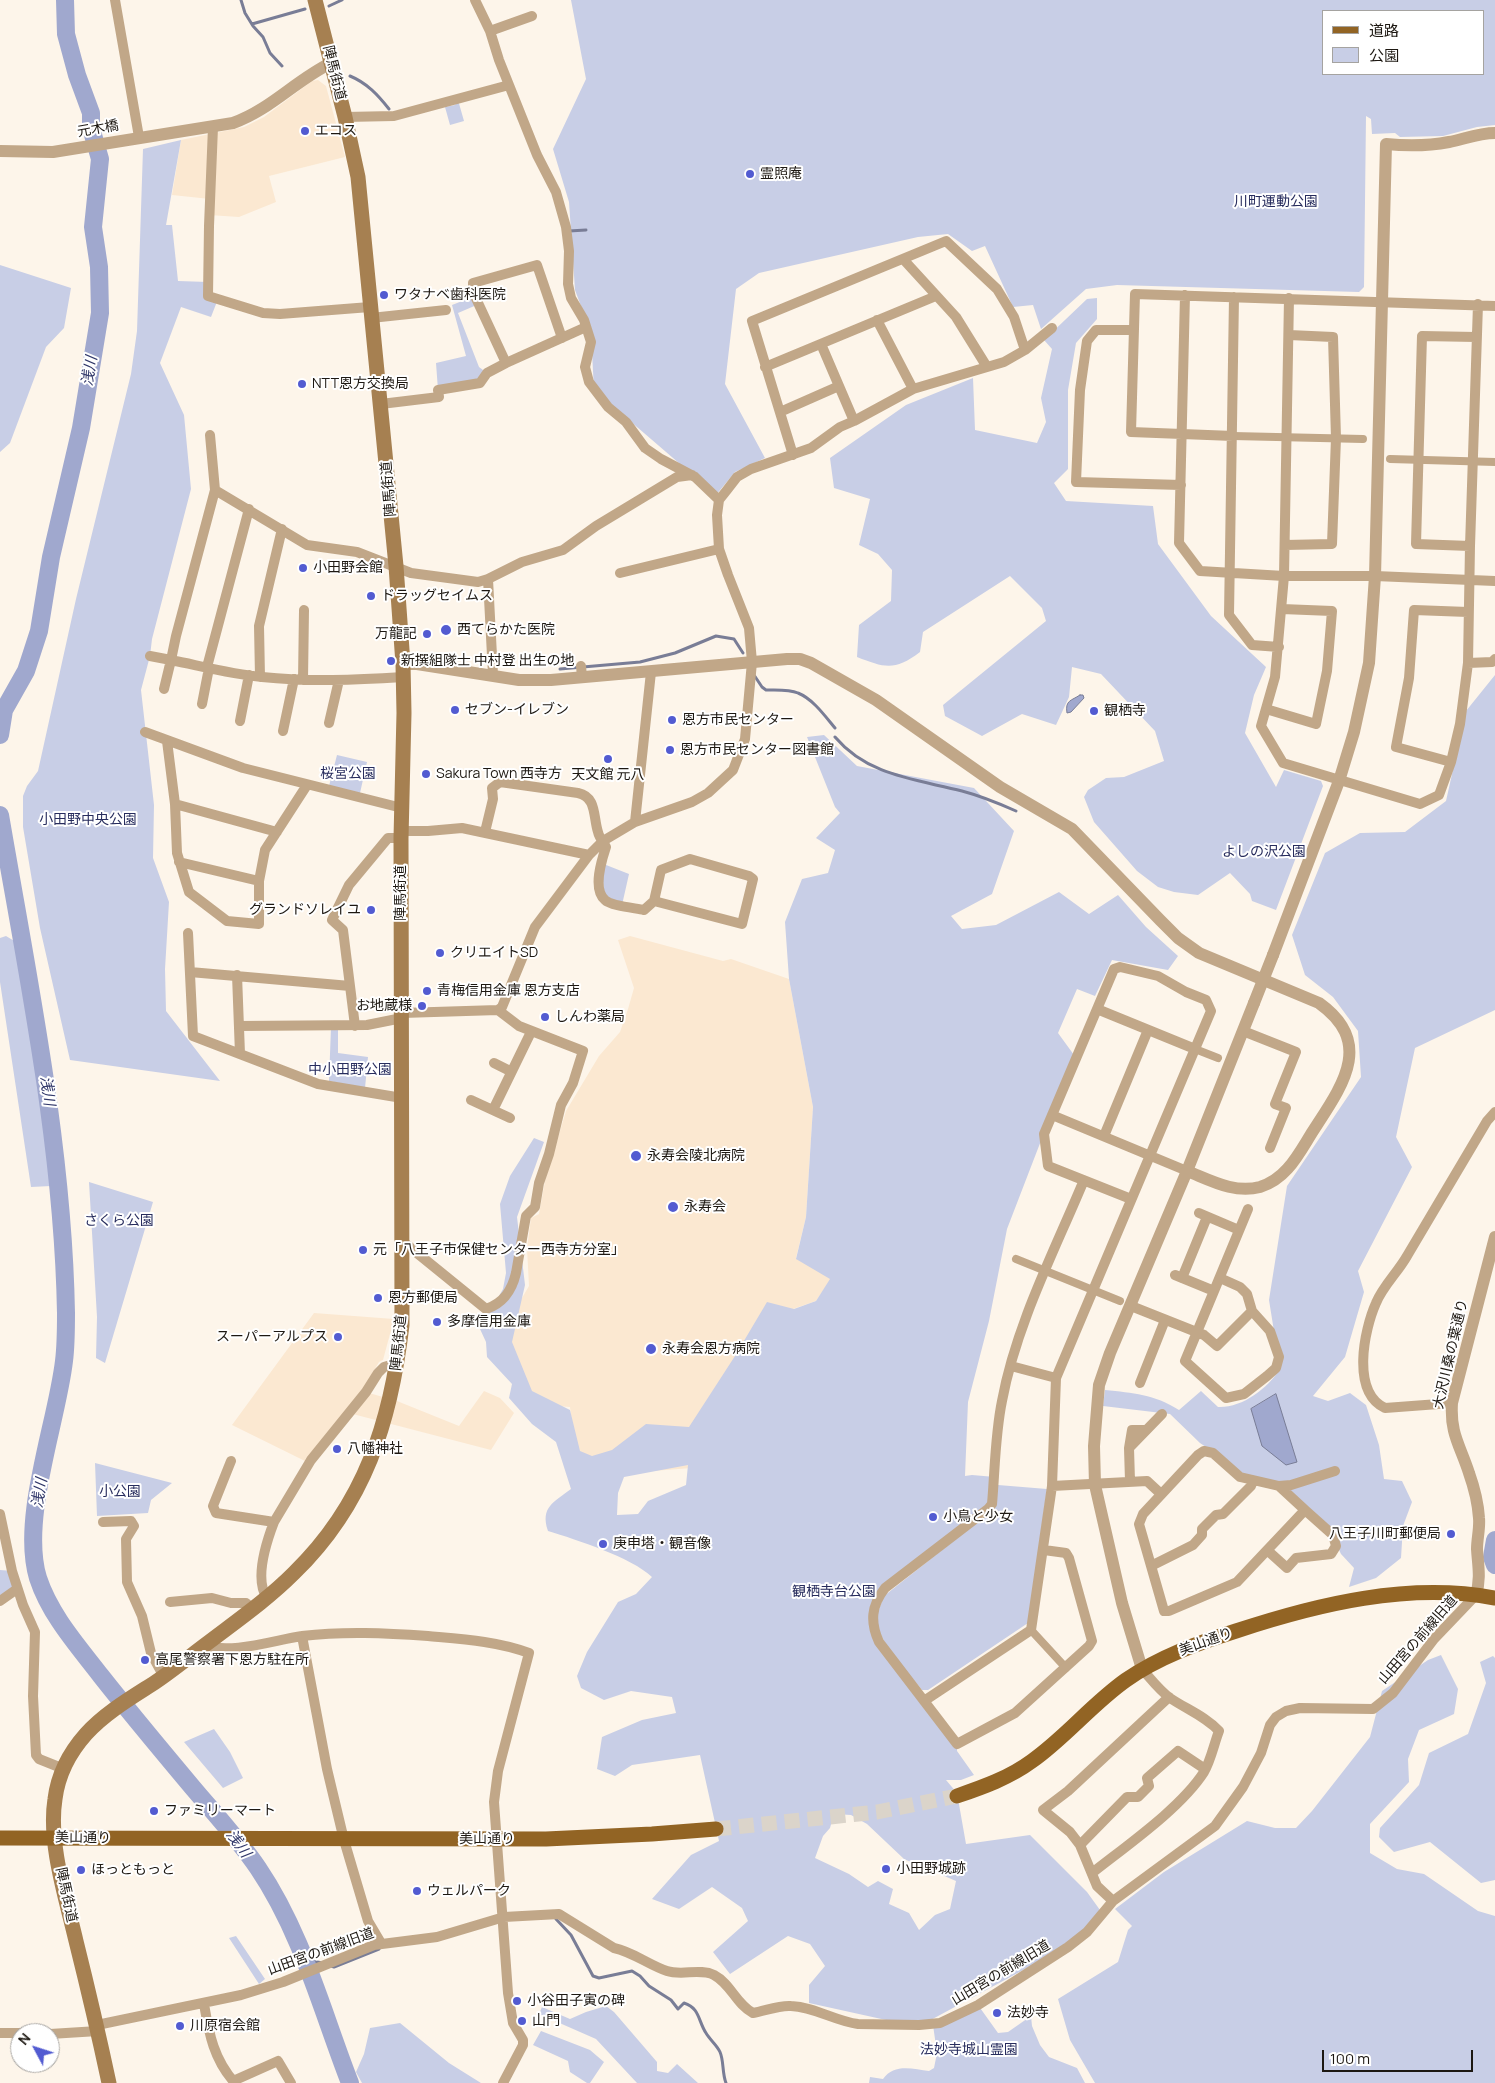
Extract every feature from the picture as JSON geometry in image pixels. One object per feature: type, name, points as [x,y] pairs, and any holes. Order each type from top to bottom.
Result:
[{"type":"main road","name":"陣馬街道","points":[[109,2083],[98,2028],[64,1890],[55,1838],[53,1820],[55,1797],[64,1770],[75,1748],[102,1719],[164,1676],[267,1598],[295,1572],[317,1547],[355,1494],[375,1448],[390,1402],[402,1325],[401,834],[403,670],[396,566],[358,177],[345,117],[315,0]]},
{"type":"main road","name":"美山通り","points":[[957,1796],[993,1783],[1032,1762],[1057,1741],[1093,1705],[1142,1669],[1181,1650],[1213,1638],[1307,1609],[1395,1594],[1476,1595],[1495,1598]]},
{"type":"main road","name":"美山通り","points":[[0,1838],[498,1839],[602,1837],[716,1828]]},
{"type":"street","points":[[115,0],[137,138]]},
{"type":"street","points":[[476,0],[490,31],[537,155],[556,192],[566,227],[569,251],[569,291],[584,320],[591,342],[586,366],[590,382],[597,394],[608,407],[626,422],[645,448],[661,459],[692,475],[719,500]]},
{"type":"street","points":[[490,31],[532,16]]},
{"type":"street","name":"元木橋","points":[[0,151],[66,150],[233,123],[260,112],[316,70],[331,63]]},
{"type":"street","points":[[345,117],[394,116],[509,85]]},
{"type":"street","points":[[213,127],[208,296],[263,313],[446,310]]},
{"type":"street","points":[[1092,1873],[1158,1820],[1186,1794],[1205,1770],[1218,1731],[1201,1716],[1169,1697],[1142,1669],[1122,1603],[1095,1485],[1094,1446],[1099,1385],[1125,1303],[1187,1171],[1273,955],[1339,781],[1354,732],[1369,664],[1375,576],[1386,144],[1422,146],[1480,134],[1495,133]]},
{"type":"street","points":[[793,455],[752,322],[946,241],[997,289],[1014,317],[1025,350]]},
{"type":"street","points":[[903,259],[956,317],[987,367]]},
{"type":"street","points":[[506,363],[474,292],[473,283],[537,265],[562,338]]},
{"type":"street","points":[[1363,439],[1131,432],[1135,294],[1495,306]]},
{"type":"street","points":[[1185,295],[1179,543],[1200,571],[1284,576],[1375,576],[1495,581]]},
{"type":"street","points":[[765,367],[936,296]]},
{"type":"street","points":[[1234,297],[1229,614],[1252,645],[1279,647]]},
{"type":"street","points":[[1289,298],[1285,544],[1282,609],[1275,677],[1261,726],[1283,763],[1420,804],[1439,795],[1451,762],[1460,724],[1468,663],[1472,461],[1478,304]]},
{"type":"street","points":[[877,320],[913,389]]},
{"type":"street","points":[[381,404],[439,398],[438,390],[480,383],[487,373],[506,363],[586,328]]},
{"type":"street","points":[[498,1010],[502,1006],[535,927],[589,855],[603,841],[635,822],[692,802],[708,793],[733,770],[745,739],[752,662],[749,628],[719,549],[717,515],[719,500],[737,477],[751,469],[811,448],[840,427],[913,389],[1004,362],[1025,350],[1052,328]]},
{"type":"street","points":[[1134,330],[1096,330],[1087,341],[1080,390],[1076,482],[1181,485]]},
{"type":"street","points":[[1285,544],[1332,544],[1336,438],[1333,336],[1289,335]]},
{"type":"street","points":[[1470,546],[1416,544],[1418,460],[1422,336],[1476,337]]},
{"type":"street","points":[[821,344],[854,421]]},
{"type":"street","points":[[780,412],[839,386]]},
{"type":"street","points":[[164,689],[176,636],[215,490],[210,435]]},
{"type":"street","points":[[1390,459],[1495,462]]},
{"type":"street","points":[[215,490],[307,545],[357,552],[411,573],[478,582],[488,580],[522,562],[563,550],[596,526],[677,477],[692,475]]},
{"type":"street","points":[[202,704],[208,667],[249,510]]},
{"type":"street","points":[[260,677],[259,626],[282,529]]},
{"type":"street","points":[[620,573],[719,549]]},
{"type":"street","points":[[488,580],[493,676]]},
{"type":"street","points":[[1266,709],[1316,724],[1327,672],[1332,611],[1282,609]]},
{"type":"street","points":[[283,731],[299,679],[304,610]]},
{"type":"street","points":[[1451,762],[1396,747],[1409,678],[1414,610],[1468,612]]},
{"type":"street","points":[[150,656],[260,677],[339,680],[403,670],[417,664],[493,676],[527,680],[551,680],[582,671],[650,672],[800,659],[811,663],[876,700],[1000,787],[1072,829],[1178,938],[1199,953],[1319,1003],[1332,1012],[1343,1028],[1349,1047],[1348,1071],[1342,1087],[1290,1168],[1274,1181],[1259,1187],[1233,1189],[1052,1115]]},
{"type":"street","points":[[1468,663],[1492,662],[1495,659]]},
{"type":"street","points":[[635,822],[650,672]]},
{"type":"street","points":[[240,721],[249,675]]},
{"type":"street","points":[[329,723],[339,680]]},
{"type":"street","points":[[145,732],[243,768],[402,808]]},
{"type":"street","points":[[167,740],[176,804],[177,853],[179,862],[189,892],[227,921],[259,924],[259,882],[265,850],[307,785]]},
{"type":"street","points":[[485,832],[493,799],[492,788],[500,782],[586,795],[591,801],[598,834],[606,846],[597,872],[604,900],[644,910],[654,901],[661,870],[690,859],[749,876],[753,879],[742,924],[654,901]]},
{"type":"street","points":[[176,804],[277,832]]},
{"type":"street","points":[[355,1026],[343,930],[332,920],[349,885],[388,838],[401,834],[462,828],[589,855]]},
{"type":"street","points":[[179,862],[259,882]]},
{"type":"street","points":[[188,933],[193,1036],[318,1084],[402,1098]]},
{"type":"street","points":[[924,1701],[1031,1630],[1052,1486],[1056,1378],[1211,1011],[1206,1000],[1186,992],[1158,976],[1120,967],[1114,969],[1044,1134],[1048,1166],[1131,1199]]},
{"type":"street","points":[[190,972],[350,986]]},
{"type":"street","points":[[237,976],[240,1054]]},
{"type":"street","points":[[1097,1009],[1218,1058]]},
{"type":"street","points":[[239,1026],[355,1026],[368,1025],[402,1015],[498,1010],[519,1026],[531,1032],[583,1051],[573,1083],[561,1105],[549,1154],[539,1183],[535,1207],[526,1216],[516,1273],[510,1290],[500,1302],[486,1309],[401,1240]]},
{"type":"street","points":[[1104,1136],[1148,1030]]},
{"type":"street","points":[[1243,1031],[1296,1052],[1275,1104],[1286,1108],[1270,1148]]},
{"type":"street","points":[[493,1110],[510,1071],[514,1070],[531,1032]]},
{"type":"street","points":[[494,1063],[510,1071]]},
{"type":"street","points":[[471,1100],[510,1118]]},
{"type":"street","points":[[1452,1403],[1385,1408],[1379,1406],[1372,1397],[1364,1377],[1364,1342],[1376,1301],[1402,1264],[1446,1187],[1487,1121],[1495,1112]]},
{"type":"street","points":[[1044,1550],[1066,1553],[1070,1558],[1092,1641],[1066,1668],[1016,1713],[957,1744],[879,1642],[874,1631],[873,1609],[877,1598],[885,1588],[988,1510],[992,1504],[1002,1402],[1022,1327],[1084,1180]]},
{"type":"street","points":[[1220,1278],[1240,1286],[1248,1294],[1252,1311],[1270,1331],[1279,1357],[1276,1368],[1239,1396],[1226,1398],[1185,1361],[1248,1209]]},
{"type":"street","points":[[1214,1290],[1178,1276],[1203,1215],[1239,1230]]},
{"type":"street","name":"大沢川桑の葉通り","points":[[1476,1595],[1480,1580],[1477,1548],[1478,1511],[1469,1472],[1452,1430],[1451,1418],[1452,1403],[1495,1237]]},
{"type":"street","points":[[1016,1259],[1204,1335],[1217,1346],[1252,1311]]},
{"type":"street","points":[[1140,1383],[1165,1320]]},
{"type":"street","points":[[267,1598],[262,1591],[260,1581],[274,1522],[311,1460],[366,1392],[378,1373],[384,1367],[397,1363]]},
{"type":"street","points":[[1011,1366],[1056,1378]]},
{"type":"street","points":[[1130,1481],[1129,1448],[1132,1430],[1146,1430],[1161,1411]]},
{"type":"street","points":[[1305,1510],[1237,1582],[1169,1612],[1164,1611],[1139,1524],[1143,1514],[1198,1455],[1204,1451],[1213,1453],[1240,1476],[1279,1486],[1291,1485],[1335,1471]]},
{"type":"street","points":[[231,1460],[212,1506],[216,1513],[274,1522]]},
{"type":"street","points":[[1151,1566],[1193,1545],[1202,1535],[1202,1529],[1216,1515],[1222,1514],[1251,1486],[1253,1480]]},
{"type":"street","points":[[1052,1486],[1147,1481],[1161,1494]]},
{"type":"street","points":[[1267,1550],[1287,1568],[1296,1558],[1331,1554],[1336,1546],[1333,1535],[1279,1486]]},
{"type":"street","points":[[0,1514],[17,1588],[35,1632],[33,1696],[36,1755],[40,1759],[64,1770]]},
{"type":"street","points":[[103,1522],[131,1521],[134,1526],[126,1539],[128,1582],[142,1616],[151,1653],[164,1676]]},
{"type":"street","points":[[0,1601],[17,1588]]},
{"type":"street","name":"山田宮の前線旧道","points":[[60,2033],[98,2028],[204,2004],[283,1982],[381,1944],[437,1937],[504,1920],[559,1914],[614,1948],[624,1950],[668,1972],[702,1972],[713,1975],[724,1982],[740,2004],[753,2013],[790,2006],[823,2012],[849,2023],[933,2025],[949,2020],[978,2005],[1068,1947],[1087,1932],[1113,1901],[1215,1826],[1243,1787],[1261,1753],[1270,1725],[1276,1717],[1286,1711],[1300,1708],[1373,1709],[1394,1693],[1434,1638],[1476,1595]]},
{"type":"street","points":[[170,1602],[212,1598],[230,1603],[246,1604],[252,1609]]},
{"type":"street","points":[[1031,1630],[1066,1668]]},
{"type":"street","points":[[204,1645],[214,1649],[257,1645],[302,1636],[366,1633],[467,1639],[529,1653],[498,1771],[494,1802],[510,2013],[513,2024],[523,2040],[523,2045],[503,2083]]},
{"type":"street","points":[[302,1636],[327,1769],[344,1840],[368,1920],[381,1944]]},
{"type":"street","points":[[1113,1901],[1098,1886],[1080,1846],[1070,1832],[1043,1810],[1068,1791],[1169,1697]]},
{"type":"street","points":[[1080,1846],[1127,1797],[1138,1797],[1149,1786],[1147,1778],[1178,1751],[1205,1770]]},
{"type":"street","points":[[204,2004],[209,2036],[217,2060],[234,2082],[278,2061],[291,2083]]},
{"type":"shaded area","points":[[318,80],[326,86],[345,157],[269,176],[276,202],[239,217],[209,215],[210,199],[172,195],[181,140],[244,127],[264,117],[312,81]]},
{"type":"shaded area","points":[[1083,695],[1084,698],[1071,712],[1067,713],[1068,703]]},
{"type":"shaded area","name":"永寿会","points":[[630,936],[723,961],[731,959],[789,979],[813,1107],[806,1217],[796,1258],[831,1279],[816,1301],[793,1309],[692,1468],[626,1473],[577,1462],[570,1407],[546,1405],[524,1389],[498,1339],[529,1286],[527,1248],[531,1218],[539,1214],[545,1181],[566,1111],[599,1056],[620,1032],[628,1009],[634,988],[618,940]]},
{"type":"shaded area","points":[[314,1313],[394,1319],[383,1360],[379,1362],[362,1391],[397,1401],[459,1426],[484,1391],[500,1398],[514,1413],[491,1450],[345,1412],[305,1461],[232,1425]]},
{"type":"shaded area","points":[[1276,1394],[1297,1462],[1286,1465],[1262,1446],[1251,1409]]},
{"type":"green space","name":"川町運動公園","points":[[571,0],[1495,0],[1495,125],[1477,127],[1443,136],[1400,137],[1395,133],[1372,134],[1371,119],[1366,116],[1364,287],[1359,292],[1117,285],[1086,289],[1041,329],[1033,305],[1013,307],[985,246],[972,251],[948,234],[918,237],[759,273],[736,289],[725,384],[765,458],[735,472],[716,495],[594,390],[591,333],[575,290],[569,202],[553,149],[586,79]]},
{"type":"green space","points":[[458,100],[464,121],[450,125],[445,107],[455,105]]},
{"type":"green space","name":"小田野中央公園","points":[[181,140],[166,225],[172,225],[178,281],[208,282],[208,296],[218,299],[211,317],[181,307],[160,363],[184,415],[191,489],[152,639],[150,656],[141,690],[154,805],[153,858],[169,902],[165,969],[166,1011],[220,1081],[70,1060],[40,928],[23,827],[23,796],[27,786],[38,771],[76,599],[131,374],[137,331],[143,149]]},
{"type":"green space","points":[[0,265],[71,288],[64,328],[46,347],[10,443],[0,452]]},
{"type":"green space","points":[[475,296],[479,304],[458,313],[479,367],[487,373],[480,383],[438,390],[436,363],[466,356],[452,305]]},
{"type":"green space","name":"よしの沢公園","points":[[1097,298],[1097,319],[1076,343],[1068,390],[1068,469],[1054,483],[1066,501],[1153,506],[1158,544],[1211,616],[1266,667],[1254,695],[1245,733],[1276,787],[1284,770],[1321,781],[1323,786],[1276,910],[1252,901],[1250,894],[1230,873],[1198,895],[1174,892],[1158,887],[1137,871],[1094,822],[1084,797],[1088,790],[1106,778],[1124,777],[1164,761],[1155,731],[1101,674],[1072,667],[1069,697],[1056,725],[1022,714],[982,736],[945,716],[943,705],[1046,621],[1042,608],[1010,576],[923,632],[920,652],[904,662],[890,666],[875,664],[857,657],[859,625],[891,601],[892,570],[878,554],[859,545],[870,499],[834,488],[830,458],[906,405],[973,378],[975,430],[1037,443],[1046,422],[1041,398],[1052,349],[1044,340],[1087,299]]},
{"type":"green space","points":[[1495,675],[1495,1010],[1415,1048],[1396,1137],[1412,1167],[1358,1271],[1364,1292],[1345,1357],[1313,1396],[1328,1401],[1350,1393],[1366,1405],[1379,1445],[1384,1479],[1402,1481],[1412,1502],[1403,1526],[1401,1558],[1376,1578],[1349,1587],[1354,1568],[1341,1554],[1330,1531],[1280,1486],[1241,1476],[1215,1453],[1200,1443],[1170,1414],[1103,1406],[1105,1390],[1152,1397],[1179,1410],[1201,1391],[1218,1407],[1227,1406],[1245,1401],[1253,1396],[1268,1384],[1280,1369],[1269,1300],[1287,1186],[1361,1077],[1358,1031],[1333,997],[1305,975],[1292,935],[1325,853],[1360,833],[1405,832],[1446,801],[1466,711]]},
{"type":"green space","name":"観栖寺台公園","points":[[824,735],[857,766],[974,788],[1014,831],[992,894],[951,916],[962,929],[996,925],[1059,892],[1089,914],[1118,895],[1146,927],[1178,956],[1168,970],[1112,960],[1095,996],[1077,989],[1058,1033],[1074,1055],[1007,1229],[989,1321],[968,1402],[965,1476],[995,1477],[992,1504],[877,1598],[874,1631],[957,1744],[957,1751],[974,1775],[961,1780],[946,1780],[957,1793],[966,1844],[1030,1835],[1087,1892],[1100,1910],[1089,1925],[1064,1948],[927,2022],[886,2020],[809,2003],[809,1985],[825,1966],[810,1944],[788,1936],[730,1974],[713,1952],[748,1921],[742,1908],[712,1887],[679,1909],[652,1899],[691,1855],[719,1841],[700,1755],[632,1765],[615,1776],[597,1769],[602,1737],[642,1720],[676,1713],[672,1697],[631,1691],[604,1700],[581,1688],[577,1676],[587,1652],[618,1602],[636,1594],[652,1577],[618,1556],[548,1531],[546,1523],[547,1511],[554,1502],[571,1489],[556,1442],[532,1424],[509,1398],[512,1384],[487,1357],[486,1342],[480,1329],[503,1289],[506,1273],[500,1204],[510,1176],[534,1138],[544,1142],[517,1217],[525,1285],[512,1342],[532,1391],[570,1410],[580,1451],[592,1456],[612,1450],[646,1424],[689,1427],[767,1302],[794,1309],[816,1301],[830,1279],[796,1259],[806,1217],[813,1107],[789,979],[785,922],[802,879],[828,873],[835,850],[816,838],[840,813],[835,807],[807,737]],"holes":[[[688,1465],[686,1485],[648,1501],[638,1514],[617,1515],[618,1493],[624,1477]],[[834,1814],[851,1815],[867,1824],[904,1859],[922,1867],[934,1864],[942,1875],[956,1881],[950,1909],[935,1915],[919,1930],[909,1913],[889,1904],[893,1889],[878,1881],[868,1887],[849,1874],[815,1858],[823,1836],[830,1828]]]},
{"type":"green space","name":"桜宮公園","points":[[337,755],[367,762],[360,793],[329,786]]},
{"type":"green space","points":[[601,863],[629,874],[622,905],[605,900]]},
{"type":"green space","points":[[6,936],[16,942],[36,1070],[51,1186],[31,1187],[0,982],[0,938]]},
{"type":"green space","name":"中小田野公園","points":[[331,1027],[338,1028],[338,1053],[368,1057],[365,1088],[329,1081]]},
{"type":"green space","name":"さくら公園","points":[[89,1182],[153,1202],[105,1363],[96,1358],[97,1317]]},
{"type":"green space","name":"小公園","points":[[95,1463],[172,1483],[151,1500],[148,1513],[97,1516]]},
{"type":"green space","points":[[998,1485],[1047,1489],[1028,1623],[928,1690],[922,1690],[895,1658],[883,1640],[877,1622],[880,1606],[884,1596],[990,1512]]},
{"type":"green space","points":[[0,1570],[12,1571],[17,1589],[0,1601]]},
{"type":"green space","points":[[1441,1655],[1458,1689],[1454,1714],[1419,1730],[1408,1759],[1409,1782],[1370,1824],[1370,1853],[1397,1869],[1424,1874],[1478,1911],[1495,1916],[1495,2083],[1095,2083],[1070,2040],[1058,1999],[1118,1962],[1128,1930],[1132,1926],[1115,1909],[1164,1872],[1247,1821],[1275,1828],[1296,1828],[1312,1811],[1370,1737],[1382,1691],[1428,1660]]},
{"type":"green space","points":[[1493,1656],[1495,1658],[1495,1880],[1481,1883],[1430,1842],[1394,1852],[1379,1837],[1380,1828],[1419,1785],[1429,1753],[1468,1734],[1486,1683],[1480,1662]]},
{"type":"green space","points":[[214,1729],[230,1752],[243,1778],[223,1788],[184,1742]]},
{"type":"green space","points":[[236,1936],[265,1979],[259,1984],[229,1938]]},
{"type":"green space","name":"法妙寺城山霊園","points":[[978,2005],[998,2033],[1008,2032],[1031,2016],[1032,2026],[1040,2045],[1049,2057],[1077,2068],[1085,2083],[869,2083],[870,2077],[883,2079],[887,2074],[898,2069],[910,2068],[929,2071],[934,2068],[937,2053],[933,2025]]},
{"type":"green space","points":[[606,2006],[614,2012],[657,2062],[657,2071],[668,2073],[677,2064],[698,2083],[637,2083],[596,2039],[539,2014],[542,2007],[570,2019]]},
{"type":"green space","points":[[400,2023],[449,2063],[481,2083],[362,2083],[356,2072],[364,2054],[370,2028]]},
{"type":"green space","points":[[541,2031],[590,2050],[604,2062],[590,2083],[570,2072],[568,2061],[533,2045]]},
{"type":"waterway","name":"浅川","points":[[0,735],[4,710],[26,671],[39,631],[51,557],[81,428],[100,313],[99,267],[93,227],[100,159],[91,128],[91,113],[77,75],[66,34],[65,0]]},
{"type":"waterway","points":[[241,0],[245,13],[253,26],[263,37],[270,53],[282,66]]},
{"type":"waterway","points":[[329,6],[342,0]]},
{"type":"waterway","points":[[252,24],[305,9]]},
{"type":"waterway","points":[[350,76],[372,90],[389,109]]},
{"type":"waterway","points":[[569,231],[586,230]]},
{"type":"waterway","points":[[560,669],[640,662],[675,653],[716,636],[734,639],[743,653]]},
{"type":"waterway","points":[[754,675],[766,690],[790,691],[809,699],[835,728]]},
{"type":"waterway","points":[[835,737],[848,750],[877,768],[910,779],[969,793],[1016,811]]},
{"type":"waterway","name":"浅川","points":[[0,815],[42,1062],[58,1187],[63,1250],[66,1313],[65,1349],[60,1385],[36,1499],[33,1528],[34,1554],[38,1578],[50,1605],[74,1642],[227,1827],[258,1868],[287,1919],[299,1946],[350,2083]]},
{"type":"waterway","points":[[1495,1540],[1492,1557],[1495,1565]]},
{"type":"waterway","points":[[556,1919],[571,1935],[593,1976],[599,1978],[632,1971],[640,1976],[649,1986],[671,2000],[678,2009],[684,2003],[693,2008],[706,2033],[720,2052],[726,2083]]},
{"type":"waterway","points":[[331,1966],[334,1967],[379,1949]]},
{"type":"waterway","points":[[305,1960],[323,1963]]},
{"type":"tunnel","points":[[716,1829],[877,1812],[957,1796]]},
{"type":"place","name":"エコス","points":[[305,131]]},
{"type":"place","name":"霊照庵","points":[[750,174]]},
{"type":"place","name":"ワタナベ歯科医院","points":[[384,295]]},
{"type":"place","name":"NTT恩方交換局","points":[[302,384]]},
{"type":"place","name":"小田野会館","points":[[303,568]]},
{"type":"place","name":"ドラッグセイムス","points":[[371,596]]},
{"type":"place","name":"西てらかた医院","points":[[446,630]]},
{"type":"place","name":"万龍記","points":[[427,634]]},
{"type":"place","name":"新撰組隊士 中村登 出生の地","points":[[391,661]]},
{"type":"place","name":"セブン-イレブン","points":[[455,710]]},
{"type":"place","name":"観栖寺","points":[[1094,711]]},
{"type":"place","name":"恩方市民センター","points":[[672,720]]},
{"type":"place","name":"恩方市民センター図書館","points":[[670,750]]},
{"type":"place","name":"天文館 元八","points":[[608,759]]},
{"type":"place","name":"Sakura Town 西寺方","points":[[426,774]]},
{"type":"place","name":"グランドソレイユ","points":[[371,910]]},
{"type":"place","name":"クリエイトSD","points":[[440,953]]},
{"type":"place","name":"青梅信用金庫 恩方支店","points":[[427,991]]},
{"type":"place","name":"お地蔵様","points":[[422,1006]]},
{"type":"place","name":"しんわ薬局","points":[[545,1017]]},
{"type":"place","name":"永寿会陵北病院","points":[[636,1156]]},
{"type":"place","name":"永寿会","points":[[673,1207]]},
{"type":"place","name":"元「八王子市保健センター西寺方分室」","points":[[363,1250]]},
{"type":"place","name":"恩方郵便局","points":[[378,1298]]},
{"type":"place","name":"多摩信用金庫","points":[[437,1322]]},
{"type":"place","name":"スーパーアルプス","points":[[338,1337]]},
{"type":"place","name":"永寿会恩方病院","points":[[651,1349]]},
{"type":"place","name":"八幡神社","points":[[337,1449]]},
{"type":"place","name":"小鳥と少女","points":[[933,1517]]},
{"type":"place","name":"八王子川町郵便局","points":[[1451,1534]]},
{"type":"place","name":"庚申塔・観音像","points":[[603,1544]]},
{"type":"place","name":"高尾警察署下恩方駐在所","points":[[145,1660]]},
{"type":"place","name":"ファミリーマート","points":[[154,1811]]},
{"type":"place","name":"小田野城跡","points":[[886,1869]]},
{"type":"place","name":"ほっともっと","points":[[81,1870]]},
{"type":"place","name":"ウェルパーク","points":[[417,1891]]},
{"type":"place","name":"小谷田子寅の碑","points":[[517,2001]]},
{"type":"place","name":"法妙寺","points":[[997,2013]]},
{"type":"place","name":"山門","points":[[522,2021]]},
{"type":"place","name":"川原宿会館","points":[[180,2026]]}]
